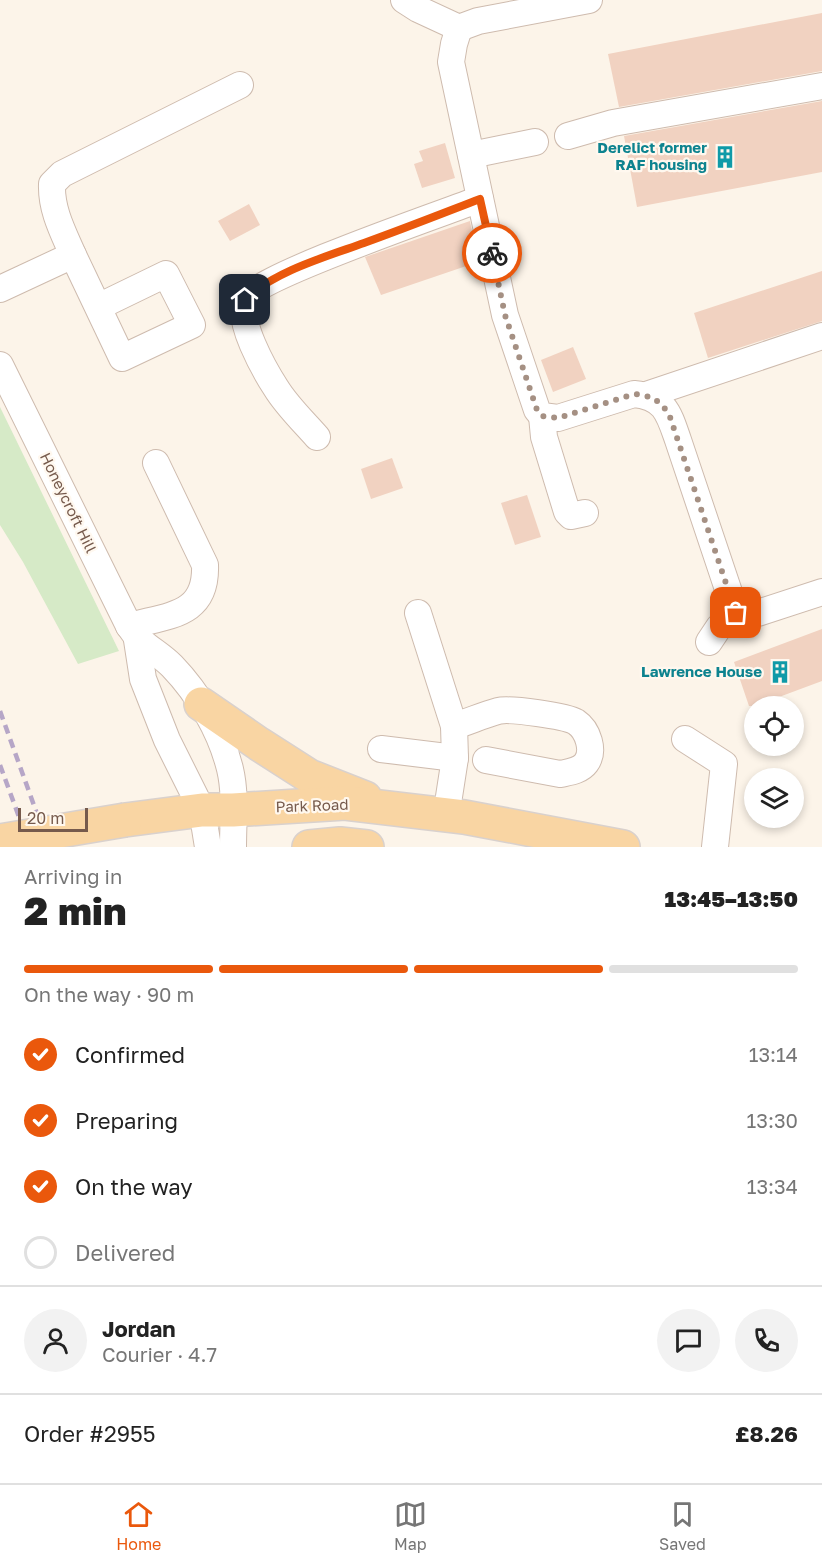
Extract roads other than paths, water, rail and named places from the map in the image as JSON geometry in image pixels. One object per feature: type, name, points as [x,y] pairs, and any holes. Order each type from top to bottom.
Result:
[{"type":"main road","points":[[201,704],[309,776],[392,809]]},
{"type":"main road","name":"Park Road","points":[[0,841],[125,820],[218,810],[345,803],[464,818],[623,847]]},
{"type":"main road","points":[[309,847],[340,844],[367,847]]},
{"type":"street","points":[[404,0],[459,28],[478,21],[557,3],[589,0]]},
{"type":"street","points":[[459,28],[451,62],[505,315],[537,410],[542,416],[543,437],[567,512],[572,516],[585,513]]},
{"type":"street","points":[[98,307],[53,208],[52,184],[62,174],[240,86]]},
{"type":"street","points":[[568,136],[613,123],[822,87]]},
{"type":"street","points":[[471,155],[535,142]]},
{"type":"street","points":[[317,437],[276,388],[247,330],[243,311],[245,300],[255,290],[270,281],[327,256],[480,199]]},
{"type":"street","points":[[0,289],[73,255]]},
{"type":"street","points":[[646,395],[822,336]]},
{"type":"street","name":"Honeycroft Hill","points":[[0,365],[133,633],[143,679],[167,740],[218,810],[233,847]]},
{"type":"street","points":[[542,416],[558,418],[634,394],[646,395],[660,402],[669,414],[736,613]]},
{"type":"street","points":[[133,633],[186,610],[196,601],[206,582],[205,565],[156,463]]},
{"type":"street","points":[[709,642],[719,627],[736,613],[758,613],[822,592]]},
{"type":"street","points":[[418,613],[454,726],[455,758],[446,816]]},
{"type":"street","name":"Honeycroft Hill","points":[[133,633],[170,664],[189,685],[218,733],[230,770],[208,847]]},
{"type":"street","points":[[454,726],[498,711],[512,711],[566,718],[583,728],[588,738],[588,758],[585,765],[560,774],[486,760]]},
{"type":"street","points":[[685,739],[724,764],[715,847]]},
{"type":"street","points":[[381,749],[455,758]]},
{"type":"railway","points":[[0,711],[49,847]]},
{"type":"railway","points":[[0,765],[30,847]]},
{"type":"place","name":"Derelict former RAF housing","points":[[725,157]]},
{"type":"place","name":"Lawrence House","points":[[780,672]]}]
